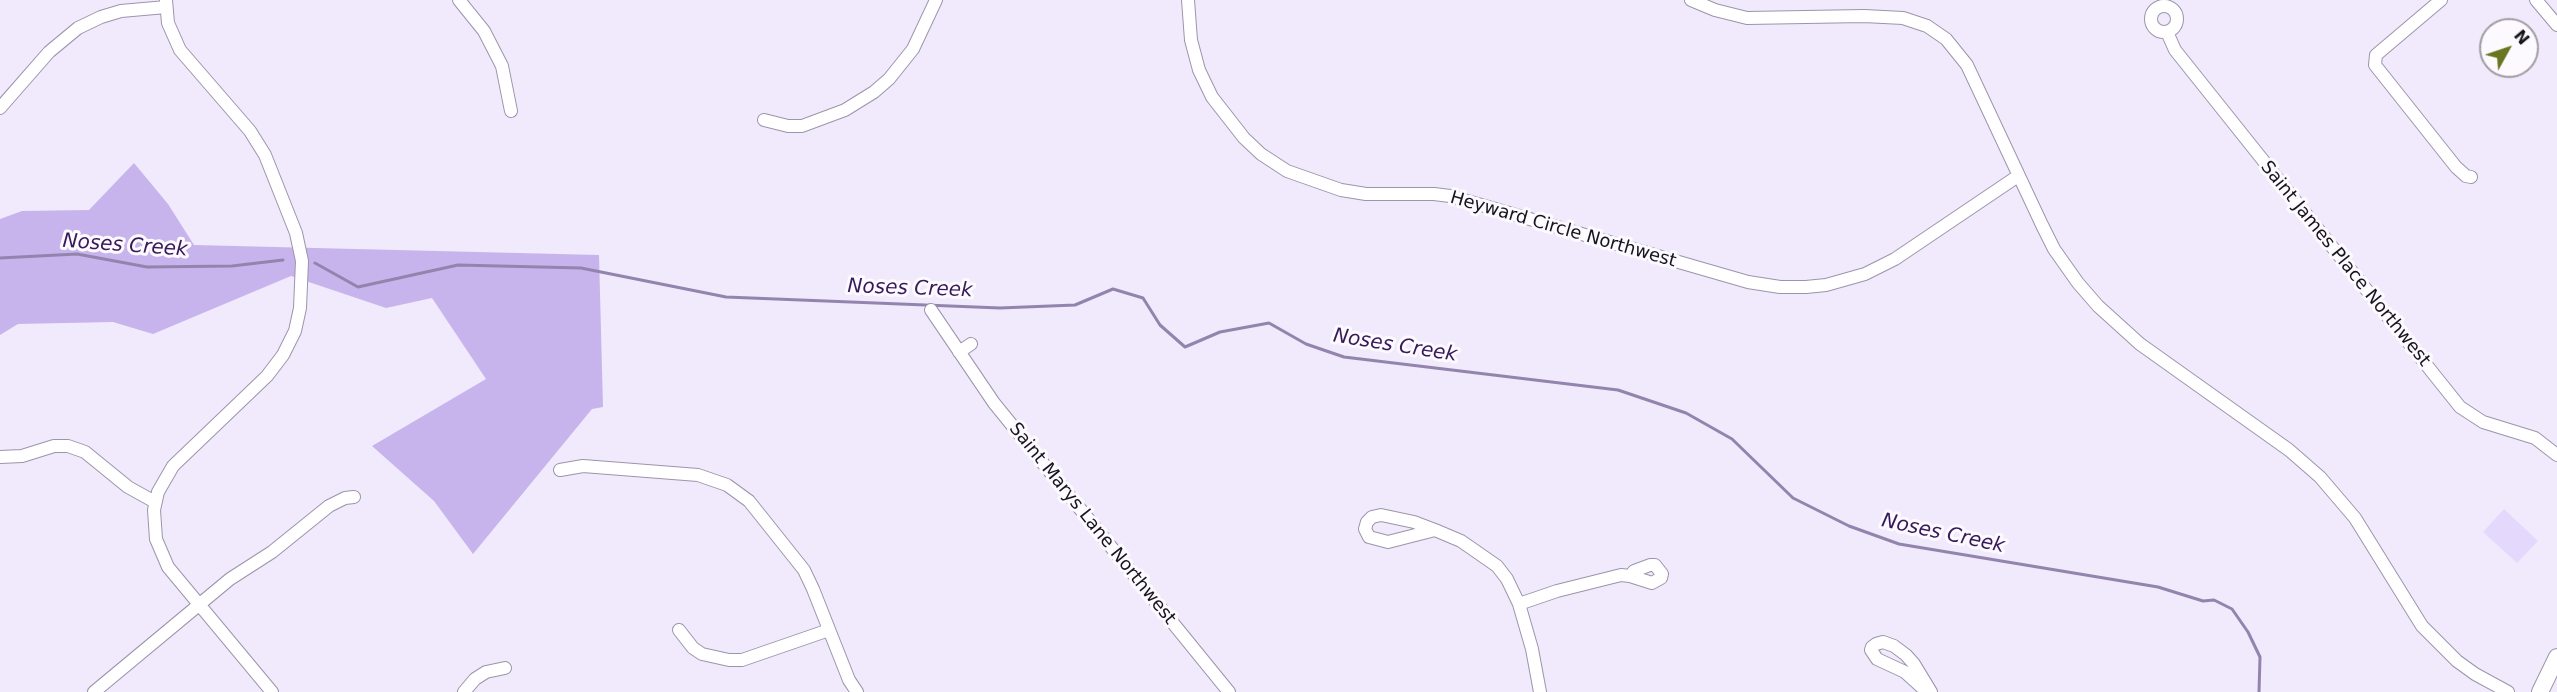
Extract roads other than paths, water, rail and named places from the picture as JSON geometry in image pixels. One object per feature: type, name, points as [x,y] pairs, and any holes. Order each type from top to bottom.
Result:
[{"type":"street","points":[[459,0],[484,31],[502,66],[511,111]]},
{"type":"street","points":[[764,120],[788,126],[802,126],[845,110],[874,92],[889,79],[913,49],[927,24],[936,0]]},
{"type":"street","name":"Heyward Circle Northwest","points":[[1188,0],[1191,40],[1199,70],[1212,97],[1244,138],[1261,154],[1287,171],[1341,190],[1366,194],[1450,196],[1748,282],[1806,288],[1865,274],[1895,259],[2018,176]]},
{"type":"street","points":[[1691,0],[1715,10],[1747,18],[1874,16],[1903,18],[1927,26],[1946,39],[1961,56],[2054,249],[2078,283],[2098,306],[2140,344],[2289,450],[2314,471],[2349,509],[2412,611],[2438,644],[2475,674],[2508,692]]},
{"type":"street","points":[[2441,0],[2376,55],[2375,65],[2456,167],[2466,176],[2471,177]]},
{"type":"street","points":[[2536,0],[2557,25]]},
{"type":"street","points":[[0,108],[49,52],[78,28],[121,11],[166,3],[168,23],[180,50],[249,131],[268,162],[298,241],[303,283],[297,323],[280,360],[262,381],[173,466],[155,502],[154,524],[161,553],[168,567],[272,692]]},
{"type":"street","name":"Saint James Place Northwest","points":[[2167,32],[2175,50],[2460,407],[2483,422],[2535,438],[2557,455]]},
{"type":"street","name":"Saint Marys Lane Northwest","points":[[931,310],[994,403],[1229,692]]},
{"type":"street","points":[[959,352],[971,344]]},
{"type":"street","points":[[0,457],[22,456],[54,446],[68,446],[84,453],[128,487],[155,502]]},
{"type":"street","points":[[560,470],[583,466],[698,475],[727,485],[749,501],[804,570],[849,680],[857,692]]},
{"type":"street","points":[[94,692],[230,579],[277,548],[329,506],[345,498],[354,497]]},
{"type":"street","points":[[1435,530],[1388,542],[1369,537],[1365,529],[1366,522],[1372,517],[1381,515],[1414,522],[1435,530],[1461,542],[1490,559],[1507,579],[1520,604],[1540,692]]},
{"type":"street","points":[[1520,604],[1557,591],[1621,575],[1630,576]]},
{"type":"street","points":[[680,630],[693,648],[702,654],[722,659],[742,660],[829,630]]},
{"type":"street","points":[[1883,642],[1906,654],[1929,692],[1905,672],[1877,659],[1871,650],[1872,647],[1883,642]]},
{"type":"street","points":[[2541,692],[2557,657]]},
{"type":"street","points":[[464,692],[475,679],[486,672],[504,668]]},
{"type":"waterway","name":"Noses Creek","points":[[0,258],[77,254],[147,267],[232,266],[283,260]]},
{"type":"waterway","name":"Noses Creek","points":[[315,263],[358,287],[458,265],[581,268],[726,297],[1000,308],[1075,305],[1113,289],[1143,298],[1160,325],[1185,347],[1220,332],[1269,323],[1306,344],[1344,357],[1618,390],[1686,413],[1732,439],[1793,498],[1849,526],[1899,544],[2158,587],[2203,601],[2214,600],[2232,609],[2248,632],[2260,657],[2259,692]]}]
